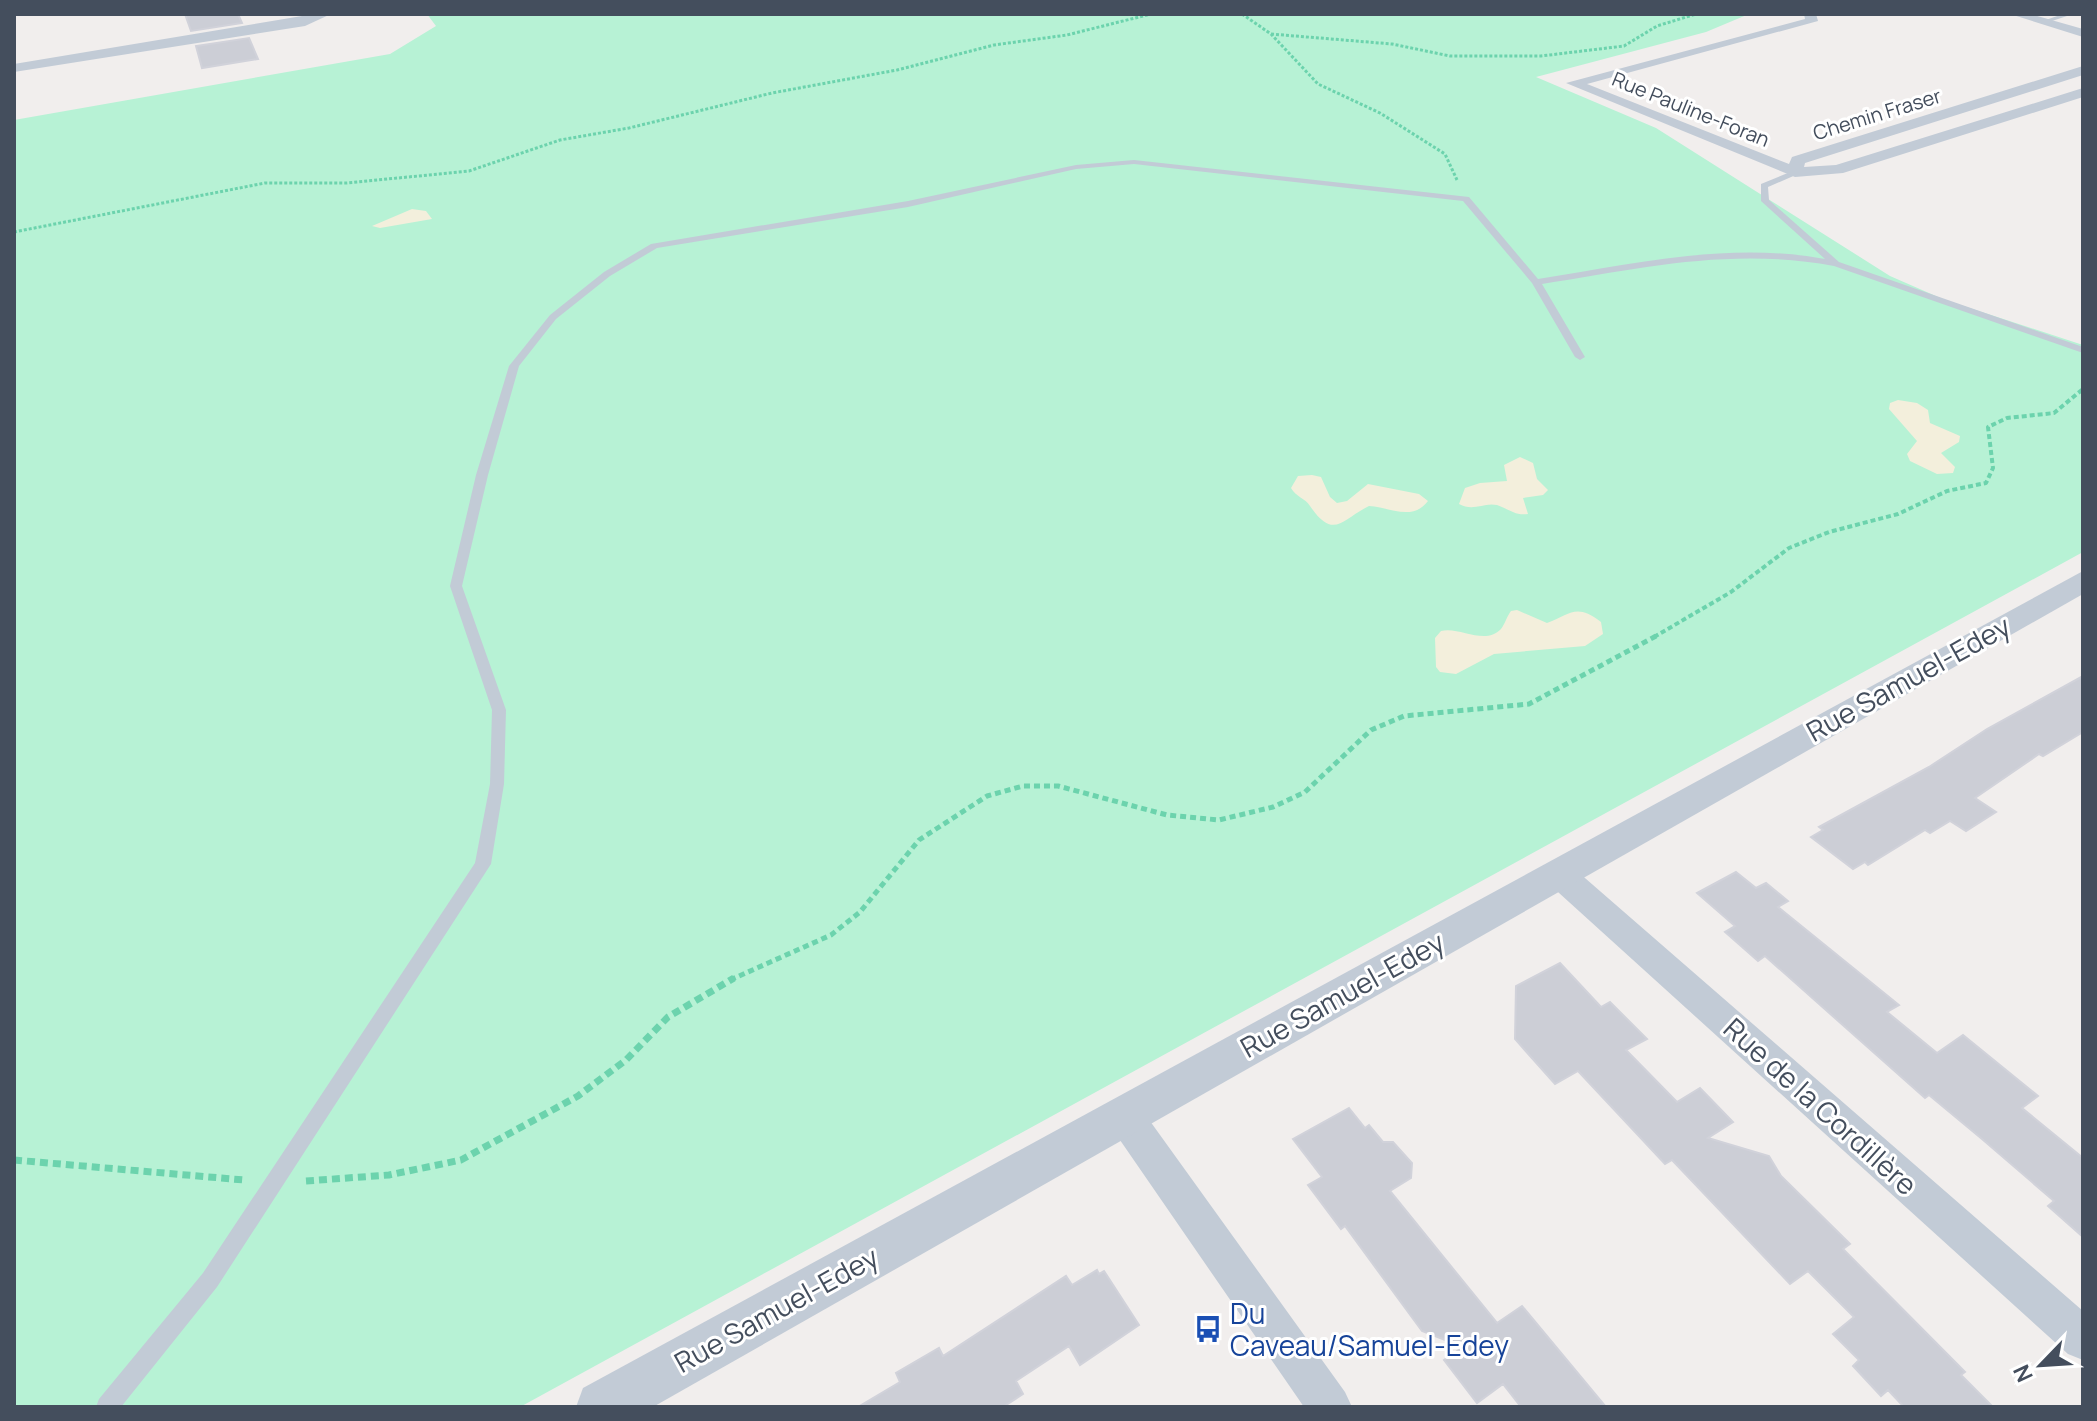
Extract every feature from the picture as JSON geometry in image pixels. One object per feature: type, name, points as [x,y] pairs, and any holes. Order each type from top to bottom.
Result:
[{"type":"street","points":[[14,68],[305,22],[325,14]]},
{"type":"street","name":"Rue Pauline-Foran","points":[[1795,172],[1573,83],[1812,21],[1810,14]]},
{"type":"street","points":[[2016,14],[2083,33]]},
{"type":"street","name":"Chemin Fraser","points":[[2083,70],[1798,160],[1795,172],[1837,170],[2083,92]]},
{"type":"street","name":"Rue Samuel-Edey","points":[[602,1407],[2083,581]]},
{"type":"street","name":"Rue de la Cordillère","points":[[1559,874],[2083,1339]]},
{"type":"street","points":[[1124,1115],[1330,1407]]},
{"type":"lane","points":[[2043,22],[2070,14]]},
{"type":"lane","points":[[107,1407],[210,1280],[483,864],[497,784],[499,710],[456,586],[482,475],[514,366],[553,317],[607,274],[654,246],[908,204],[1076,167],[1134,162],[1466,199],[1536,282],[1580,357]]},
{"type":"lane","points":[[1795,172],[1764,186],[1765,201],[1836,264]]},
{"type":"lane","points":[[1536,282],[1715,256],[1797,254],[1836,264],[2083,350]]},
{"type":"path","points":[[14,232],[265,183],[361,182],[469,171],[560,140],[629,128],[772,93],[897,70],[994,45],[1067,35],[1151,14]]},
{"type":"path","points":[[1242,14],[1271,34],[1318,84],[1380,113],[1445,154],[1466,199]]},
{"type":"path","points":[[1271,34],[1316,35],[1392,44],[1450,56],[1530,56],[1624,46],[1657,26],[1696,14]]},
{"type":"path","points":[[14,1160],[169,1176],[276,1181],[389,1175],[461,1160],[578,1096],[626,1060],[679,1010],[724,983],[831,935],[860,912],[919,840],[987,796],[1023,786],[1058,786],[1167,815],[1219,820],[1273,807],[1305,792],[1371,730],[1404,716],[1529,704],[1610,663],[1731,592],[1789,548],[1829,532],[1898,514],[1947,491],[1986,483],[1993,468],[1988,427],[2007,418],[2054,413],[2083,389]]},
{"type":"green space","points":[[427,14],[1749,14],[1706,32],[1536,77],[1656,128],[1890,276],[1945,300],[2083,345],[2083,552],[520,1407],[14,1407],[14,120],[390,54],[436,26]]},
{"type":"sand","points":[[412,209],[426,211],[432,219],[380,228],[372,226]]},
{"type":"sand","points":[[1898,400],[1917,403],[1928,410],[1930,423],[1960,436],[1959,442],[1941,453],[1955,467],[1953,473],[1937,474],[1910,461],[1907,454],[1917,441],[1889,409],[1890,403]]},
{"type":"sand","points":[[1520,457],[1533,463],[1537,479],[1548,490],[1543,495],[1523,498],[1528,514],[1497,505],[1469,507],[1459,504],[1465,488],[1480,483],[1507,481],[1504,465]]},
{"type":"sand","points":[[1298,476],[1321,477],[1330,497],[1337,503],[1347,501],[1368,484],[1419,494],[1428,501],[1415,511],[1408,512],[1369,506],[1332,525],[1318,517],[1291,488]]},
{"type":"sand","points":[[1517,610],[1547,623],[1574,612],[1585,613],[1601,622],[1603,634],[1585,646],[1494,654],[1456,674],[1440,672],[1436,667],[1435,638],[1441,631],[1480,636],[1495,634],[1511,611]]},
{"type":"building","points":[[185,14],[238,14],[242,23],[191,31]]},
{"type":"building","points":[[249,38],[258,59],[202,68],[196,46]]},
{"type":"building","points":[[2083,676],[2083,732],[2043,756],[2039,754],[1975,798],[1996,812],[1966,831],[1950,821],[1930,833],[1925,830],[1868,865],[1865,862],[1853,869],[1811,837],[1823,830],[1819,827],[1929,767],[1987,729]]},
{"type":"building","points":[[1736,872],[1756,888],[1766,883],[1788,901],[1778,907],[1899,1005],[1887,1012],[1937,1053],[1963,1035],[2038,1096],[2022,1108],[2083,1158],[2083,1237],[2048,1206],[2054,1201],[1982,1139],[1929,1095],[1925,1098],[1765,956],[1758,961],[1725,932],[1735,926],[1697,893]]},
{"type":"building","points":[[1560,963],[1601,1007],[1610,1002],[1647,1039],[1626,1050],[1677,1102],[1700,1088],[1733,1122],[1708,1138],[1769,1156],[1781,1176],[1850,1244],[1843,1249],[1965,1372],[1961,1375],[1993,1407],[1904,1407],[1888,1390],[1881,1396],[1853,1366],[1859,1360],[1833,1334],[1854,1317],[1808,1271],[1790,1284],[1672,1160],[1665,1164],[1578,1071],[1555,1084],[1515,1039],[1516,986]]},
{"type":"building","points":[[1349,1108],[1365,1128],[1369,1125],[1383,1142],[1393,1142],[1412,1163],[1411,1178],[1390,1191],[1497,1323],[1522,1306],[1606,1407],[1521,1407],[1503,1384],[1477,1403],[1444,1360],[1463,1347],[1422,1331],[1345,1226],[1341,1229],[1308,1185],[1322,1177],[1293,1139]]},
{"type":"building","points":[[1097,1270],[1099,1274],[1104,1271],[1139,1325],[1080,1365],[1069,1346],[1016,1381],[1023,1394],[1003,1407],[858,1407],[900,1382],[896,1373],[939,1348],[943,1356],[1066,1276],[1072,1285]]},
{"type":"place","name":"Du Caveau/Samuel-Edey","points":[[1208,1329]]}]
